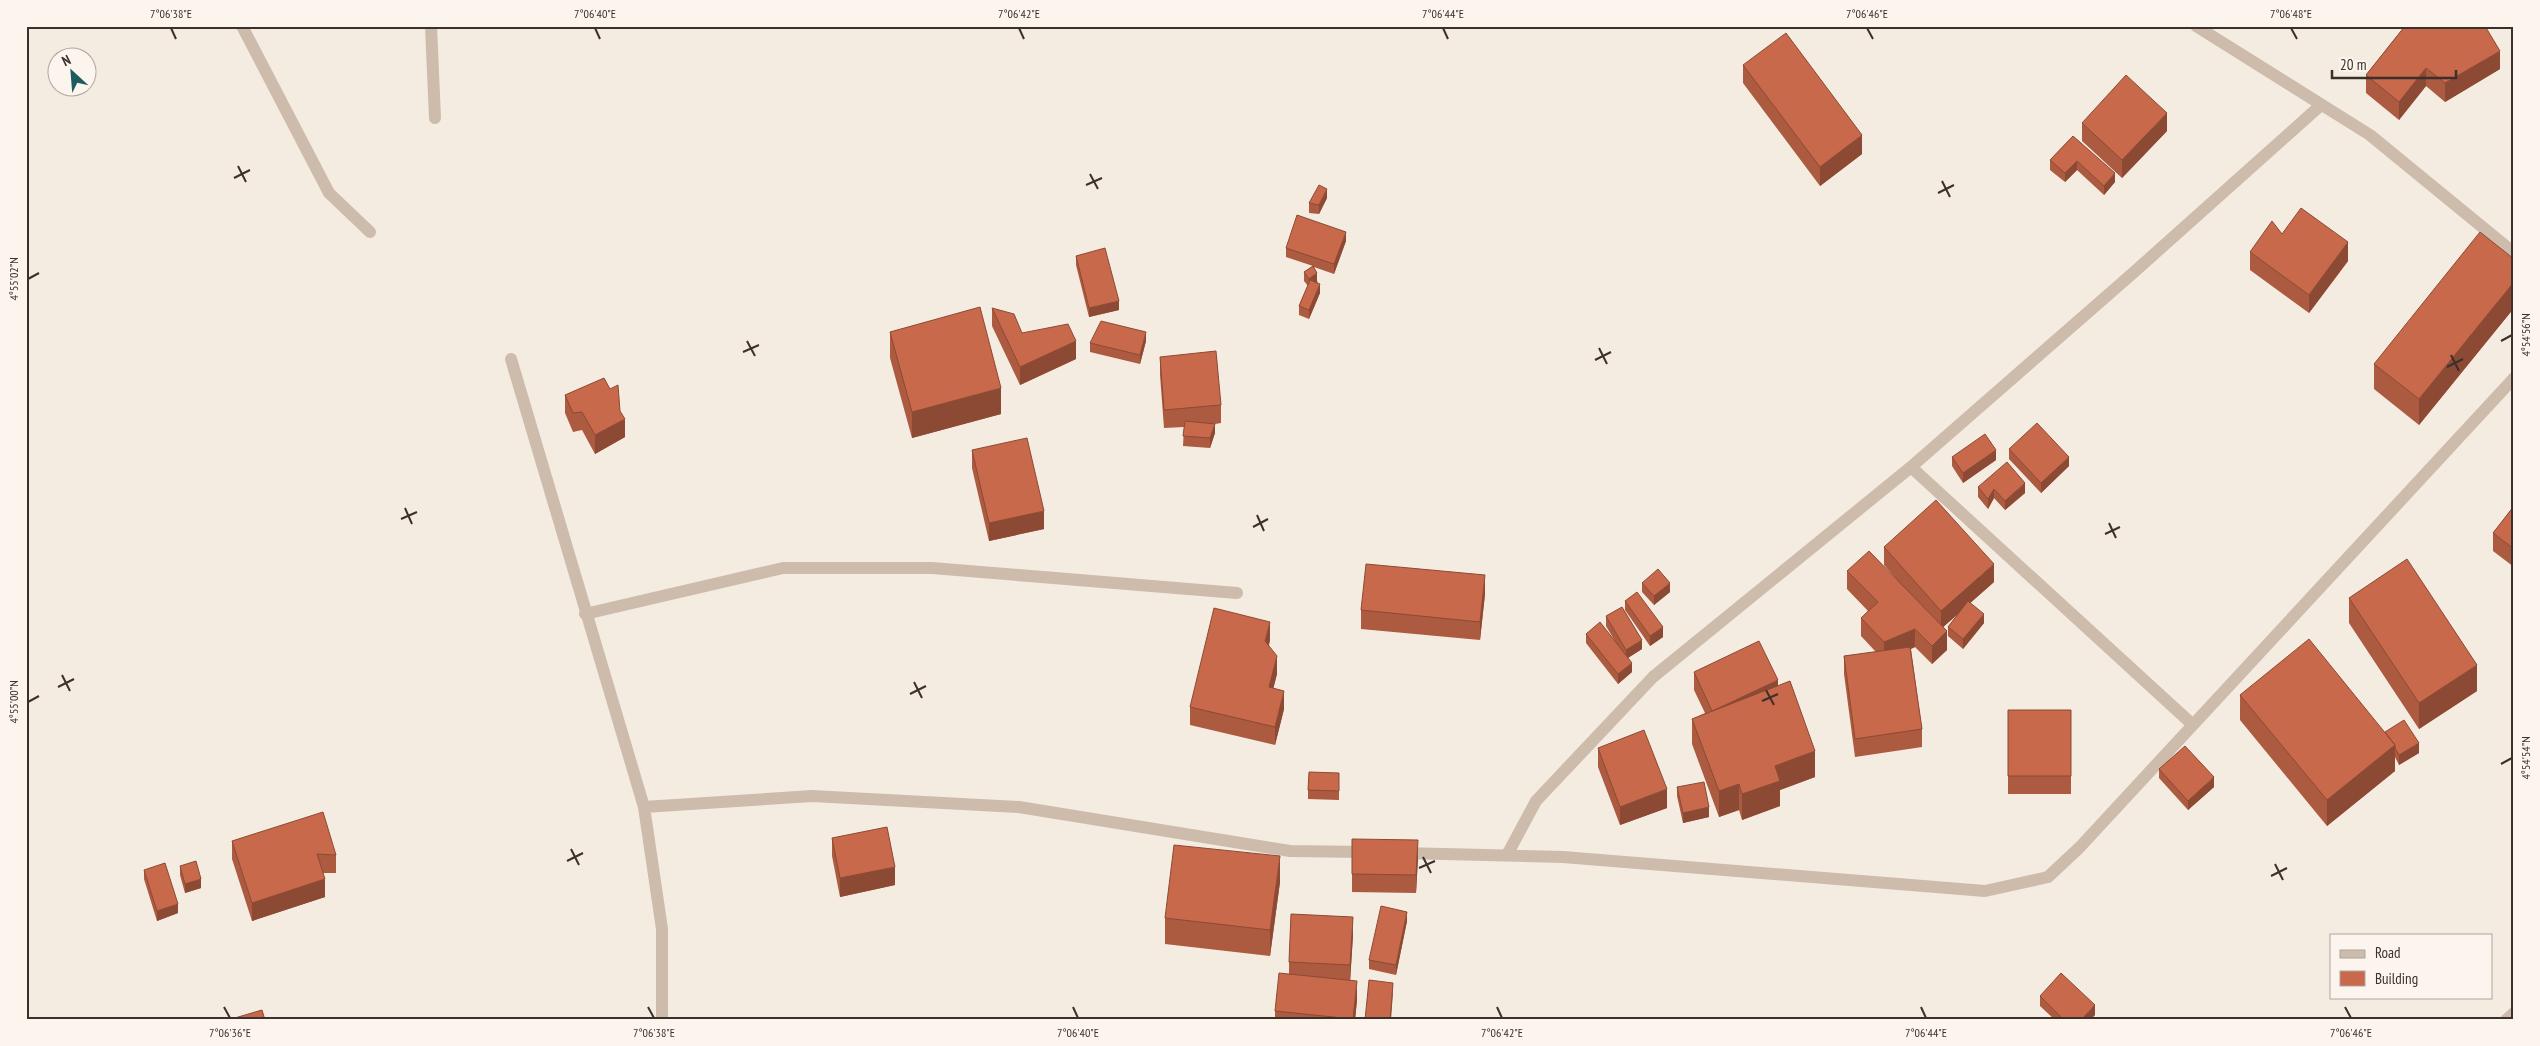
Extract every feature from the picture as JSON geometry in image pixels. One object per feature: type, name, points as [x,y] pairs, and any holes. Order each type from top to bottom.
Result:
[{"type":"street","points":[[242,26],[329,192],[370,232]]},
{"type":"street","points":[[431,26],[435,118]]},
{"type":"street","points":[[2196,26],[2370,135],[2514,252]]},
{"type":"street","points":[[1507,855],[1536,801],[1653,677],[1911,467],[2133,273],[2321,105]]},
{"type":"street","points":[[511,359],[585,614],[644,807],[662,929],[662,1020]]},
{"type":"street","points":[[644,807],[812,796],[1019,807],[1290,850],[1563,857],[1986,891],[2048,877],[2080,847],[2514,378]]},
{"type":"street","points":[[1911,467],[2193,725]]},
{"type":"street","points":[[585,614],[783,568],[932,568],[1237,593]]},
{"type":"street","points":[[2506,1020],[2514,1013]]},
{"type":"building","points":[[2405,26],[2485,26],[2500,51],[2445,83],[2426,68],[2399,102],[2366,75]]},
{"type":"building","points":[[1786,33],[1862,135],[1820,167],[1743,65]]},
{"type":"building","points":[[2126,75],[2167,113],[2122,160],[2082,123]]},
{"type":"building","points":[[2073,136],[2115,173],[2104,186],[2077,161],[2065,173],[2050,160]]},
{"type":"building","points":[[1319,185],[1327,189],[1319,205],[1309,203]]},
{"type":"building","points":[[2301,208],[2348,242],[2309,295],[2250,252],[2272,221],[2282,234]]},
{"type":"building","points":[[1297,215],[1346,232],[1334,264],[1286,248]]},
{"type":"building","points":[[2480,232],[2514,259],[2514,282],[2419,399],[2374,364]]},
{"type":"building","points":[[1105,248],[1119,301],[1089,308],[1076,256]]},
{"type":"building","points":[[1313,266],[1317,273],[1309,279],[1304,272]]},
{"type":"building","points":[[1310,280],[1320,284],[1309,310],[1299,306]]},
{"type":"building","points":[[980,307],[1001,388],[912,412],[890,332]]},
{"type":"building","points":[[992,308],[1014,314],[1022,333],[1068,324],[1076,341],[1020,367]]},
{"type":"building","points":[[1101,321],[1146,332],[1140,355],[1090,343]]},
{"type":"building","points":[[1216,351],[1221,405],[1164,410],[1160,357]]},
{"type":"building","points":[[604,378],[610,389],[618,385],[620,411],[625,419],[595,435],[582,412],[573,413],[565,395]]},
{"type":"building","points":[[1185,421],[1215,424],[1210,438],[1183,436]]},
{"type":"building","points":[[2037,423],[2069,457],[2041,483],[2009,449]]},
{"type":"building","points":[[1985,434],[1996,450],[1963,473],[1952,457]]},
{"type":"building","points":[[1027,438],[1044,511],[989,523],[972,450]]},
{"type":"building","points":[[2007,462],[2025,483],[2005,501],[1994,489],[1988,499],[1978,487]]},
{"type":"building","points":[[1936,500],[1994,564],[1941,611],[1884,547]]},
{"type":"building","points":[[2514,506],[2514,549],[2493,533]]},
{"type":"building","points":[[1869,551],[1947,631],[1932,646],[1915,629],[1884,642],[1861,618],[1878,602],[1847,571]]},
{"type":"building","points":[[2407,559],[2477,665],[2419,703],[2349,598]]},
{"type":"building","points":[[1366,564],[1485,575],[1480,622],[1361,610]]},
{"type":"building","points":[[1658,569],[1670,583],[1654,596],[1642,583]]},
{"type":"building","points":[[1637,592],[1663,627],[1650,636],[1625,601]]},
{"type":"building","points":[[1968,601],[1984,614],[1963,639],[1948,627]]},
{"type":"building","points":[[1622,607],[1642,640],[1626,650],[1606,616]]},
{"type":"building","points":[[1214,608],[1270,622],[1265,641],[1277,656],[1269,687],[1284,691],[1275,727],[1190,707]]},
{"type":"building","points":[[1600,622],[1632,663],[1618,674],[1586,634]]},
{"type":"building","points":[[2309,639],[2395,745],[2327,800],[2240,695]]},
{"type":"building","points":[[1759,641],[1778,680],[1712,711],[1694,672]]},
{"type":"building","points":[[1910,647],[1922,729],[1855,739],[1844,656]]},
{"type":"building","points":[[1790,681],[1815,751],[1775,766],[1780,781],[1742,794],[1739,784],[1719,791],[1692,719]]},
{"type":"building","points":[[2008,710],[2071,710],[2071,776],[2008,776]]},
{"type":"building","points":[[2404,720],[2419,743],[2399,755],[2395,745],[2385,732]]},
{"type":"building","points":[[1644,730],[1667,789],[1620,807],[1598,748]]},
{"type":"building","points":[[2185,746],[2214,777],[2188,801],[2159,769]]},
{"type":"building","points":[[1309,772],[1339,773],[1339,791],[1308,790]]},
{"type":"building","points":[[1704,782],[1709,807],[1683,813],[1677,787]]},
{"type":"building","points":[[323,812],[336,855],[317,854],[325,879],[252,903],[232,841]]},
{"type":"building","points":[[887,827],[895,867],[840,878],[832,838]]},
{"type":"building","points":[[1352,839],[1418,840],[1416,875],[1352,874]]},
{"type":"building","points":[[1174,845],[1280,856],[1270,930],[1165,918]]},
{"type":"building","points":[[196,861],[201,879],[185,884],[180,866]]},
{"type":"building","points":[[165,863],[178,904],[157,911],[144,870]]},
{"type":"building","points":[[1381,906],[1407,912],[1396,965],[1369,960]]},
{"type":"building","points":[[1291,914],[1353,917],[1350,965],[1289,962]]},
{"type":"building","points":[[1279,973],[1357,981],[1353,1019],[1275,1011]]},
{"type":"building","points":[[2061,973],[2095,1005],[2081,1020],[2064,1020],[2040,996]]},
{"type":"building","points":[[1369,980],[1393,983],[1390,1020],[1365,1020]]},
{"type":"building","points":[[262,1010],[265,1020],[228,1020]]},
{"type":"building","points":[[1236,1018],[1315,1020],[1236,1020]]}]
